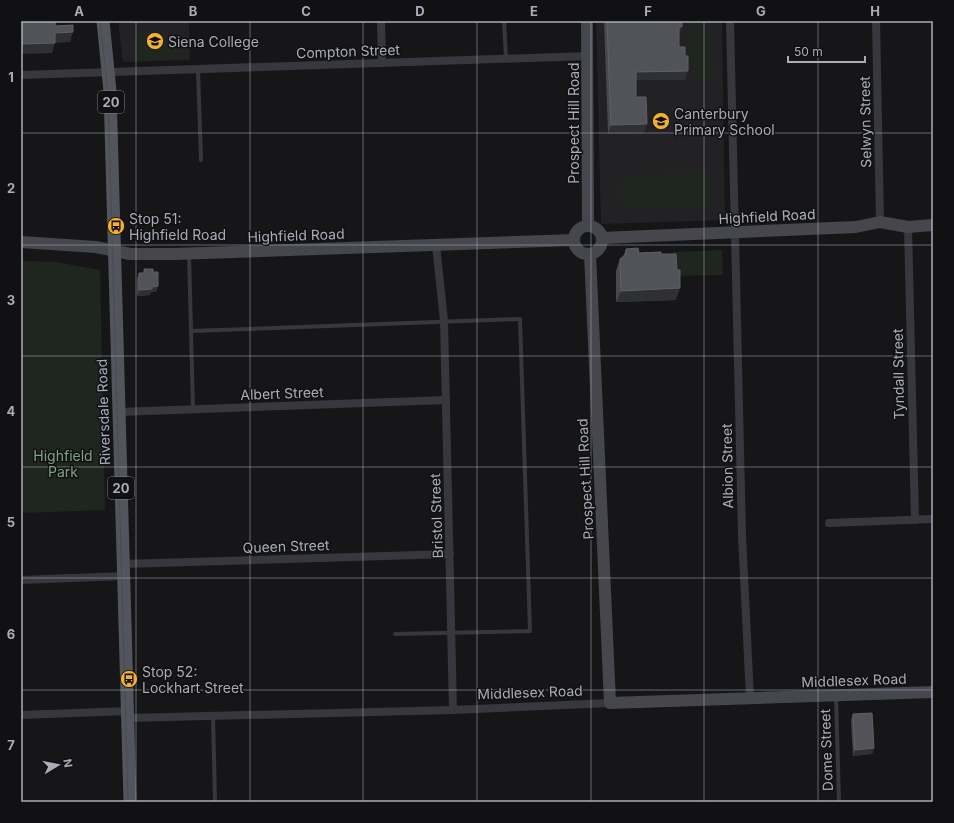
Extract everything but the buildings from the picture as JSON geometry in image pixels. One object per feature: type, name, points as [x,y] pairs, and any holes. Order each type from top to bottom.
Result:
[{"type":"main road","name":"Riversdale Road","points":[[103,21],[109,72],[130,802]]},
{"type":"main road","name":"Prospect Hill Road","points":[[587,21],[588,226]]},
{"type":"main road","name":"Highfield Road","points":[[602,238],[856,227],[880,222],[908,227],[933,226]]},
{"type":"main road","points":[[588,226],[598,229],[602,238],[602,244],[599,250],[590,254],[578,250],[574,240],[579,229],[588,226]]},
{"type":"main road","name":"Highfield Road","points":[[21,242],[65,244],[114,250],[130,254],[189,254],[574,240]]},
{"type":"main road","name":"Prospect Hill Road","points":[[590,254],[610,704]]},
{"type":"main road","name":"Middlesex Road","points":[[610,704],[933,692]]},
{"type":"street","points":[[380,21],[382,63]]},
{"type":"street","name":"Albion Street","points":[[730,21],[742,535],[750,698]]},
{"type":"street","name":"Selwyn Street","points":[[876,21],[880,222]]},
{"type":"street","name":"Compton Street","points":[[21,75],[109,72],[111,74],[588,56]]},
{"type":"street","name":"Tyndall Street","points":[[908,227],[915,520]]},
{"type":"street","name":"Bristol Street","points":[[436,245],[444,321],[454,710]]},
{"type":"street","name":"Albert Street","points":[[119,412],[446,400]]},
{"type":"street","points":[[829,523],[933,519]]},
{"type":"street","name":"Queen Street","points":[[21,580],[124,570],[450,554]]},
{"type":"street","name":"Middlesex Road","points":[[21,715],[128,715],[155,718],[610,704]]},
{"type":"lane","points":[[504,21],[506,58]]},
{"type":"lane","points":[[198,70],[201,160]]},
{"type":"lane","points":[[189,254],[193,410]]},
{"type":"lane","points":[[191,331],[520,319],[530,631],[452,634],[395,634]]},
{"type":"lane","name":"Dome Street","points":[[836,696],[839,802]]},
{"type":"lane","points":[[213,716],[215,802]]},
{"type":"shaded area","name":"Siena College","points":[[118,21],[189,21],[190,60],[123,62]]},
{"type":"shaded area","name":"Canterbury Primary School","points":[[596,21],[722,21],[725,220],[601,224]]},
{"type":"green space","points":[[690,21],[713,21],[713,29],[690,29]]},
{"type":"green space","points":[[713,33],[715,80],[692,81],[690,34]]},
{"type":"green space","points":[[180,34],[181,58],[135,60],[134,36]]},
{"type":"green space","points":[[706,173],[710,178],[711,202],[705,207],[633,209],[626,207],[622,203],[622,180],[625,176]]},
{"type":"green space","points":[[722,250],[723,275],[674,276],[673,252]]},
{"type":"green space","name":"Highfield Park","points":[[21,261],[56,262],[100,270],[105,510],[21,513]]},
{"type":"tram line","points":[[100,21],[108,91],[128,802]]},
{"type":"place","name":"Siena College","points":[[155,41]]},
{"type":"place","name":"Canterbury Primary School","points":[[661,121]]},
{"type":"place","name":"Stop 51: Highfield Road","points":[[116,226]]},
{"type":"place","name":"Stop 52: Lockhart Street","points":[[129,679]]}]
